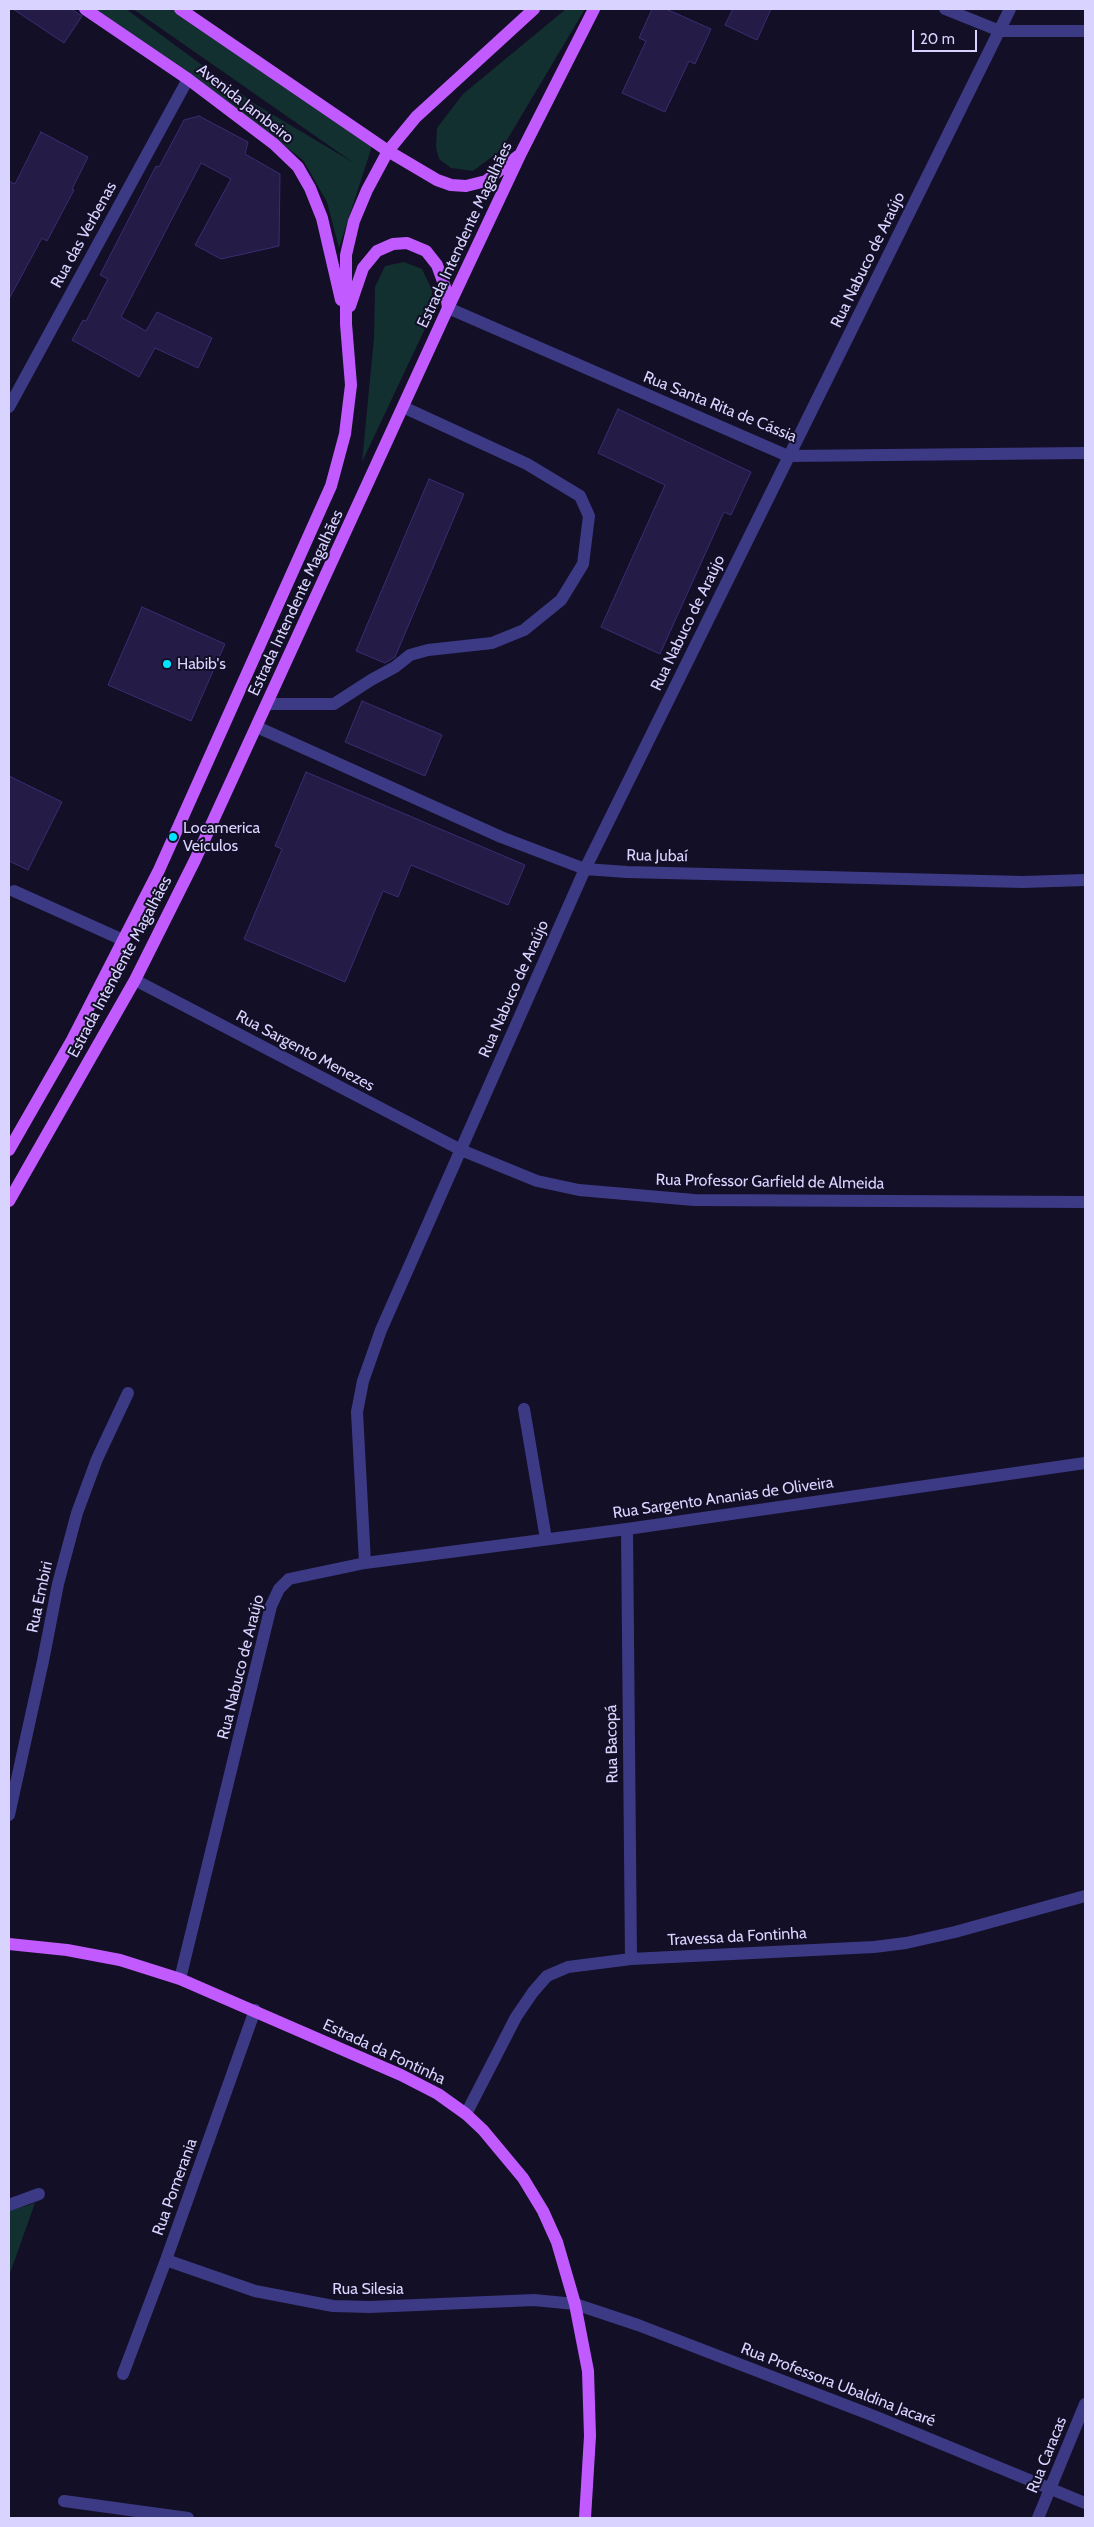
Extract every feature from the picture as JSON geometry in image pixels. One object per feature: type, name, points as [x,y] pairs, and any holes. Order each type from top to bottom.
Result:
[{"type":"main road","name":"Avenida Jambeiro","points":[[85,9],[188,79],[274,144],[298,168],[310,188],[322,218],[346,324]]},
{"type":"main road","points":[[180,9],[388,151],[437,180],[451,185],[466,186],[486,181],[521,154]]},
{"type":"main road","name":"Estrada Intendente Magalhães","points":[[9,1150],[72,1040],[159,870],[331,486],[345,434],[351,385],[346,324],[346,256],[354,221],[366,190],[388,151],[416,117],[534,9]]},
{"type":"main road","name":"Estrada Intendente Magalhães","points":[[9,1201],[135,980],[257,727],[448,308],[521,154],[594,9]]},
{"type":"main road","points":[[346,324],[353,295],[363,268],[377,251],[393,244],[408,242],[426,251],[437,265],[445,287],[448,308]]},
{"type":"main road","name":"Estrada da Fontinha","points":[[9,1944],[67,1950],[120,1960],[180,1979],[401,2075],[438,2094],[466,2114],[524,2178],[543,2210],[557,2242],[576,2304],[588,2371],[590,2436],[586,2518]]},
{"type":"street","points":[[945,9],[1000,30],[1085,31]]},
{"type":"street","name":"Rua Nabuco de Araújo","points":[[180,1979],[274,1597],[283,1583],[298,1575],[365,1563],[357,1449],[357,1412],[363,1381],[381,1330],[585,869],[1010,9]]},
{"type":"street","name":"Rua das Verbenas","points":[[9,407],[188,79]]},
{"type":"street","name":"Rua Santa Rita de Cássia","points":[[448,308],[788,456],[1085,453]]},
{"type":"street","points":[[267,704],[334,704],[395,667],[410,655],[428,650],[492,643],[524,630],[561,600],[583,564],[589,516],[580,496],[527,464],[403,406]]},
{"type":"street","name":"Rua Jubaí","points":[[257,727],[501,837],[585,869],[627,872],[1023,882],[1085,880]]},
{"type":"street","points":[[14,891],[123,940]]},
{"type":"street","name":"Rua Sargento Menezes","points":[[135,980],[461,1150]]},
{"type":"street","name":"Rua Professor Garfield de Almeida","points":[[461,1150],[537,1181],[579,1190],[628,1195],[694,1200],[1085,1202]]},
{"type":"street","name":"Rua Embiri","points":[[9,1815],[58,1584],[75,1522],[97,1459],[128,1394]]},
{"type":"street","points":[[524,1409],[546,1539]]},
{"type":"street","name":"Rua Sargento Ananias de Oliveira","points":[[365,1563],[627,1529],[1085,1463]]},
{"type":"street","name":"Rua Bacopá","points":[[627,1529],[630,1959]]},
{"type":"street","name":"Travessa da Fontinha","points":[[466,2114],[516,2018],[533,1992],[547,1976],[568,1967],[630,1959],[874,1947],[906,1943],[1085,1896]]},
{"type":"street","name":"Rua Pomerania","points":[[123,2374],[166,2260],[255,2010]]},
{"type":"street","points":[[9,2204],[39,2194]]},
{"type":"street","name":"Rua Silesia","points":[[166,2260],[254,2291],[333,2306],[370,2307],[534,2300],[576,2304]]},
{"type":"street","name":"Rua Professora Ubaldina Jacaré","points":[[576,2304],[638,2325],[874,2416],[1085,2503]]},
{"type":"street","name":"Rua Caracas","points":[[1038,2518],[1085,2404]]},
{"type":"street","points":[[64,2501],[188,2518]]},
{"type":"green space","points":[[95,9],[126,9],[255,104],[354,163],[133,9],[173,9],[372,146],[339,248],[327,202],[303,160],[190,73]]},
{"type":"green space","points":[[566,9],[585,9],[501,150],[473,171],[451,168],[439,159],[436,147],[437,128],[463,94]]},
{"type":"green space","points":[[404,262],[422,269],[432,290],[431,316],[362,462],[374,338],[375,287],[385,266]]},
{"type":"green space","points":[[35,2203],[9,2276],[9,2211]]},
{"type":"building","points":[[13,9],[71,9],[82,16],[64,43]]},
{"type":"building","points":[[652,9],[666,9],[711,29],[695,64],[689,61],[665,112],[622,93],[646,41],[639,38]]},
{"type":"building","points":[[733,9],[771,9],[757,40],[725,25]]},
{"type":"building","points":[[199,116],[248,142],[245,154],[280,174],[279,246],[221,259],[195,245],[231,179],[201,163],[121,317],[146,331],[157,312],[212,338],[198,368],[155,348],[139,377],[72,340],[83,320],[86,321],[108,279],[100,275],[156,166],[159,167],[184,120]]},
{"type":"building","points":[[41,132],[88,157],[72,189],[74,190],[47,241],[42,238],[9,299],[9,181],[15,184]]},
{"type":"building","points":[[618,409],[751,472],[731,515],[724,512],[660,654],[601,627],[665,485],[598,453]]},
{"type":"building","points":[[429,479],[464,494],[395,657],[385,663],[356,651]]},
{"type":"building","name":"Habib's","points":[[142,607],[225,644],[191,721],[108,685]]},
{"type":"building","points":[[362,701],[442,735],[425,776],[345,742]]},
{"type":"building","points":[[306,772],[525,865],[508,905],[411,865],[398,897],[383,891],[345,982],[244,939],[282,849],[275,846]]},
{"type":"building","points":[[9,776],[62,802],[28,870],[9,861]]},
{"type":"place","name":"Habib's","points":[[167,664]]},
{"type":"place","name":"Locamerica Veículos","points":[[173,837]]}]
